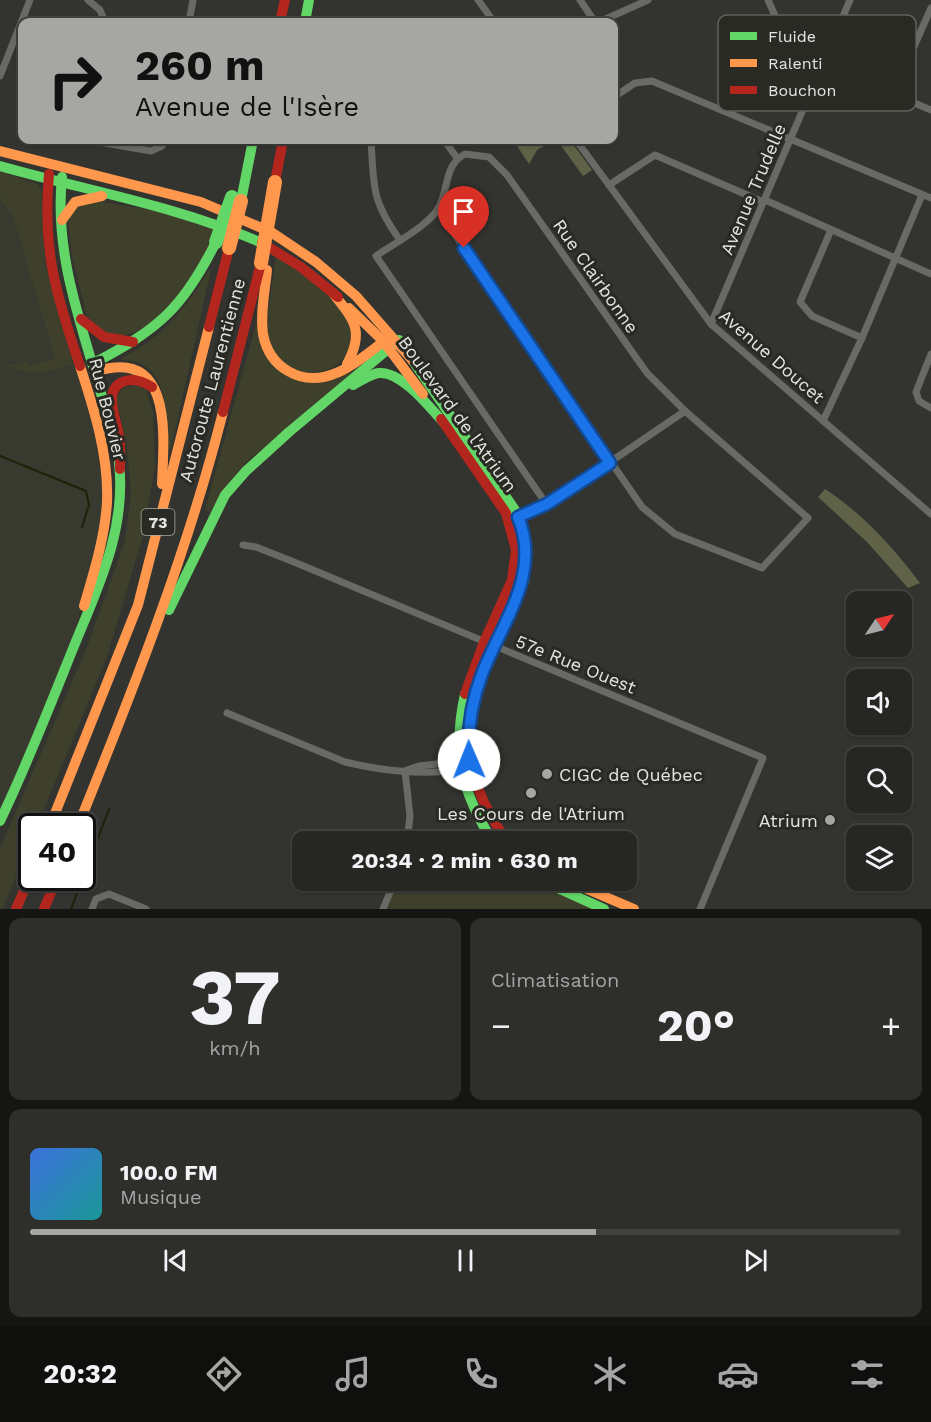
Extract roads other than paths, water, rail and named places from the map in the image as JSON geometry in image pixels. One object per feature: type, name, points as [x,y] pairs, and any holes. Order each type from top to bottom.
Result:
[{"type":"main road","points":[[281,18],[285,0]]},
{"type":"main road","points":[[306,18],[309,0]]},
{"type":"main road","name":"Autoroute Laurentienne","points":[[83,813],[140,674],[207,475],[265,264],[282,144]]},
{"type":"main road","name":"Autoroute Laurentienne","points":[[55,813],[138,605],[222,245],[252,146]]},
{"type":"main road","name":"Boulevard de l'Atrium","points":[[0,151],[219,208],[283,240],[340,280],[391,340],[514,519],[517,569],[488,644],[472,704],[464,765],[468,799],[487,831]]},
{"type":"main road","name":"Boulevard de l'Atrium","points":[[0,166],[54,182],[206,218],[245,235],[314,276],[391,340],[445,424],[514,519]]},
{"type":"main road","name":"Rue Bouvier","points":[[58,166],[45,219],[48,256],[104,460],[107,503],[99,555],[68,661]]},
{"type":"main road","name":"Rue Bouvier","points":[[0,821],[107,563],[118,523],[120,469],[96,367],[64,256],[54,182]]},
{"type":"main road","points":[[60,223],[75,202],[84,198],[109,195]]},
{"type":"main road","points":[[81,372],[96,367],[172,315],[222,245]]},
{"type":"main road","points":[[265,264],[263,333],[265,344],[275,362],[301,378],[315,380],[344,369],[391,340]]},
{"type":"main road","points":[[333,293],[356,324],[359,332],[356,350],[344,369]]},
{"type":"main road","points":[[81,319],[96,335],[106,340],[135,342]]},
{"type":"main road","points":[[140,674],[225,495],[246,471],[323,404],[391,340]]},
{"type":"main road","points":[[96,367],[129,366],[149,376],[158,393],[164,439],[161,512]]},
{"type":"main road","points":[[323,404],[364,379],[379,373],[391,374],[402,381],[445,424]]},
{"type":"main road","points":[[120,469],[119,439],[112,398],[115,388],[129,378],[137,379],[158,393]]},
{"type":"main road","name":"Boulevard de l'Atrium","points":[[464,765],[483,807],[500,831]]},
{"type":"main road","points":[[16,909],[24,891]]},
{"type":"main road","points":[[44,909],[52,891]]},
{"type":"main road","points":[[564,891],[604,909]]},
{"type":"main road","points":[[592,891],[634,909]]},
{"type":"street","points":[[23,18],[30,0]]},
{"type":"street","points":[[88,0],[100,10],[103,18]]},
{"type":"street","points":[[190,18],[193,0]]},
{"type":"street","points":[[478,0],[491,18]]},
{"type":"street","points":[[580,0],[594,18]]},
{"type":"street","points":[[606,18],[648,0]]},
{"type":"street","points":[[768,0],[775,15]]},
{"type":"street","name":"Avenue Trudelle","points":[[843,15],[850,0]]},
{"type":"street","points":[[916,42],[931,8]]},
{"type":"street","points":[[0,76],[18,30]]},
{"type":"street","points":[[618,95],[635,82],[646,80],[718,109]]},
{"type":"street","points":[[916,104],[931,110]]},
{"type":"street","points":[[724,111],[931,198]]},
{"type":"street","name":"Avenue Trudelle","points":[[711,324],[802,111]]},
{"type":"street","points":[[111,144],[151,151],[163,144]]},
{"type":"street","points":[[371,144],[375,195],[384,217],[399,239]]},
{"type":"street","points":[[447,144],[457,159],[450,171],[438,210],[376,256],[547,504]]},
{"type":"street","name":"Avenue Doucet","points":[[579,144],[711,324],[931,514]]},
{"type":"street","name":"Rue Clairbonne","points":[[457,159],[465,154],[477,154],[489,157],[497,164],[632,354],[685,411],[808,518],[762,568],[675,534],[642,507],[610,463]]},
{"type":"street","points":[[609,185],[655,156],[931,274]]},
{"type":"street","points":[[823,421],[862,338],[922,195]]},
{"type":"street","points":[[438,210],[610,463]]},
{"type":"street","points":[[831,230],[800,302],[812,316],[862,338]]},
{"type":"street","points":[[931,354],[916,392],[919,401],[931,408]]},
{"type":"street","points":[[514,519],[547,504],[685,411]]},
{"type":"street","name":"57e Rue Ouest","points":[[243,545],[256,547],[294,562],[763,758],[700,909]]},
{"type":"street","points":[[227,713],[345,762],[422,774],[464,765]]},
{"type":"street","points":[[405,771],[410,816],[408,831]]},
{"type":"street","points":[[383,909],[390,891]]},
{"type":"street","points":[[92,909],[96,899],[109,894],[146,909]]},
{"type":"waterway","points":[[0,456],[86,491],[89,505],[82,527]]},
{"type":"waterway","points":[[71,909],[109,809]]},
{"type":"place","name":"CIGC de Québec","points":[[547,774]]},
{"type":"place","name":"Les Cours de l'Atrium","points":[[531,793]]},
{"type":"place","name":"Atrium","points":[[830,820]]}]
